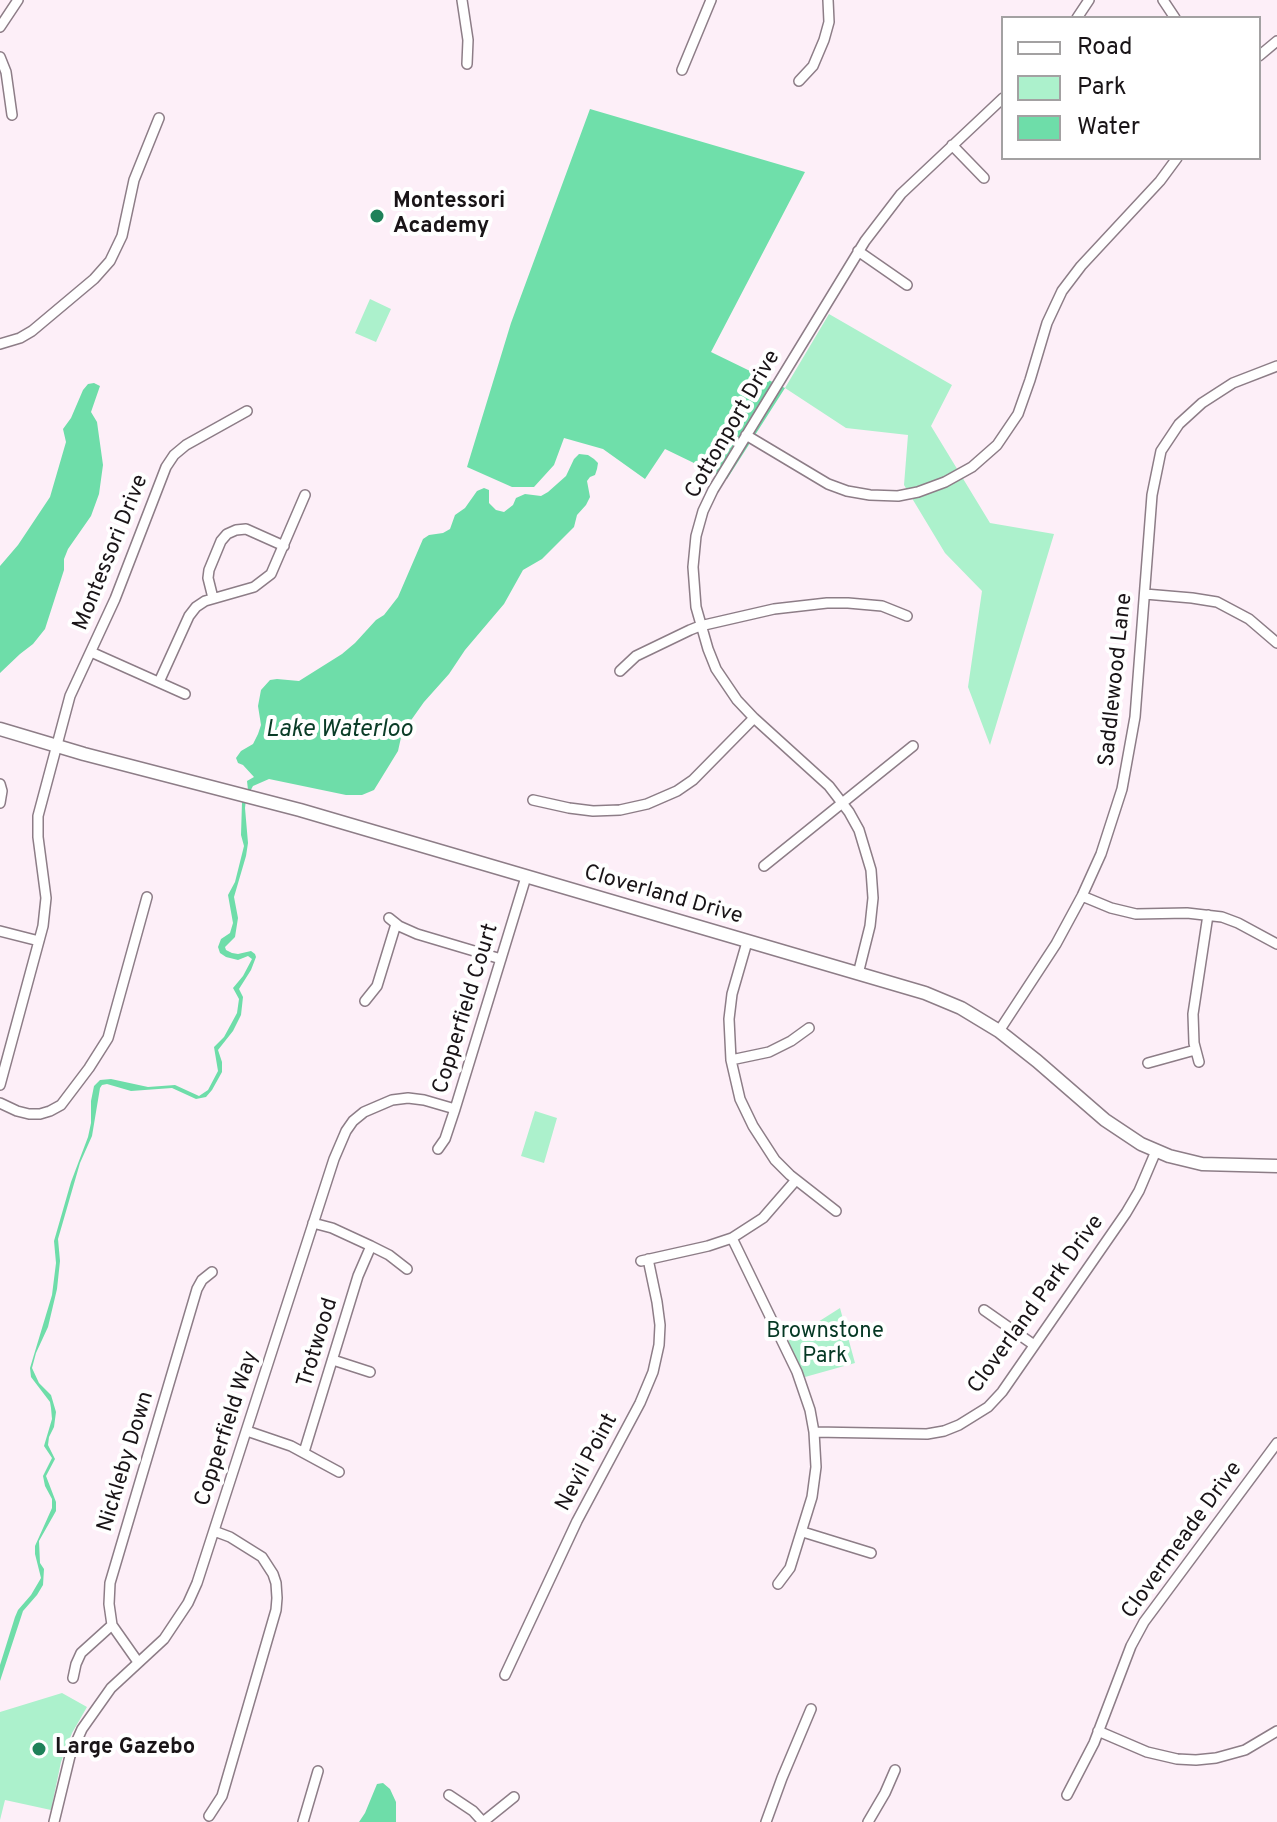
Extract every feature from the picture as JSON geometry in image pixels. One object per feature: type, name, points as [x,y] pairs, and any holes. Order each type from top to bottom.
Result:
[{"type":"main road","name":"Cloverland Drive","points":[[0,729],[262,800],[936,997],[999,1031],[1112,1126],[1141,1144],[1169,1156],[1202,1164],[1277,1166]]},
{"type":"street","points":[[0,27],[18,0]]},
{"type":"street","points":[[462,0],[468,40],[467,64]]},
{"type":"street","points":[[682,70],[711,0]]},
{"type":"street","points":[[799,81],[813,66],[824,40],[829,17],[828,0]]},
{"type":"street","points":[[1261,54],[1277,41]]},
{"type":"street","points":[[0,57],[6,72],[12,115]]},
{"type":"street","name":"Cottonport Drive","points":[[858,974],[870,926],[873,882],[859,830],[829,786],[754,718],[722,679],[708,649],[696,607],[693,576],[699,523],[713,490],[874,227],[901,194],[1001,100]]},
{"type":"street","points":[[0,344],[32,331],[94,279],[110,261],[122,236],[134,180],[159,118]]},
{"type":"street","points":[[952,145],[984,178]]},
{"type":"street","points":[[746,435],[828,484],[870,495],[898,496],[918,492],[972,467],[997,445],[1018,414],[1047,323],[1065,285],[1176,160]]},
{"type":"street","points":[[858,251],[907,285]]},
{"type":"street","name":"Saddlewood Lane","points":[[999,1031],[1056,944],[1082,896],[1108,834],[1126,769],[1135,717],[1153,485],[1159,459],[1167,440],[1179,424],[1213,395],[1277,366]]},
{"type":"street","name":"Montessori Drive","points":[[0,1085],[45,916],[38,816],[70,696],[115,599],[166,467],[186,445],[247,411]]},
{"type":"street","points":[[159,682],[190,613],[198,605],[249,589],[273,572],[305,495]]},
{"type":"street","points":[[213,598],[209,570],[227,534],[246,529],[284,546]]},
{"type":"street","points":[[1145,594],[1217,602],[1249,619],[1277,643]]},
{"type":"street","points":[[620,671],[642,652],[700,626],[774,609],[827,603],[882,606],[907,616]]},
{"type":"street","points":[[91,652],[185,694]]},
{"type":"street","points":[[533,800],[593,811],[620,810],[647,804],[670,795],[693,780],[754,718]]},
{"type":"street","points":[[764,866],[913,746]]},
{"type":"street","points":[[0,784],[0,803]]},
{"type":"street","name":"Copperfield Court","points":[[438,1149],[445,1139],[455,1109],[526,877]]},
{"type":"street","points":[[1082,896],[1136,914],[1208,915],[1238,923],[1277,944]]},
{"type":"street","points":[[0,1103],[29,1114],[50,1111],[61,1105],[89,1068],[108,1038],[147,897]]},
{"type":"street","points":[[1199,1062],[1195,1050],[1193,1014],[1208,915]]},
{"type":"street","points":[[365,1001],[377,986],[392,921],[417,934],[501,959]]},
{"type":"street","points":[[0,931],[39,941]]},
{"type":"street","points":[[747,942],[731,999],[729,1032],[731,1060],[740,1099],[775,1160],[836,1211]]},
{"type":"street","points":[[731,1060],[769,1052],[809,1028]]},
{"type":"street","points":[[1148,1063],[1195,1050]]},
{"type":"street","name":"Copperfield Way","points":[[54,1822],[70,1756],[82,1729],[111,1688],[164,1639],[188,1603],[197,1583],[338,1148],[353,1121],[364,1112],[392,1100],[408,1098],[455,1109]]},
{"type":"street","name":"Cloverland Park Drive","points":[[814,1432],[927,1434],[944,1431],[970,1420],[988,1407],[1002,1392],[1126,1213],[1156,1151]]},
{"type":"street","points":[[778,1584],[789,1571],[803,1532],[815,1475],[814,1432],[797,1372],[732,1238],[763,1218],[796,1180]]},
{"type":"street","points":[[313,1223],[371,1246],[407,1269]]},
{"type":"street","name":"Nevil Point","points":[[505,1675],[577,1521],[650,1380],[658,1352],[660,1325],[645,1260],[732,1238]]},
{"type":"street","name":"Trotwood","points":[[304,1452],[358,1276],[371,1246]]},
{"type":"street","name":"Nickleby Down","points":[[112,1625],[109,1604],[112,1577],[197,1289],[212,1272]]},
{"type":"street","points":[[984,1310],[1034,1345]]},
{"type":"street","points":[[333,1360],[370,1372]]},
{"type":"street","points":[[247,1431],[284,1442],[339,1472]]},
{"type":"street","name":"Clovermeade Drive","points":[[1067,1795],[1144,1622],[1277,1443]]},
{"type":"street","points":[[209,1816],[222,1796],[277,1598],[273,1574],[262,1557],[214,1531]]},
{"type":"street","points":[[803,1532],[871,1553]]},
{"type":"street","points":[[73,1678],[81,1653],[112,1625],[138,1662]]},
{"type":"street","points":[[766,1822],[811,1709]]},
{"type":"street","points":[[1098,1731],[1147,1752],[1196,1760],[1245,1750],[1277,1731]]},
{"type":"street","points":[[868,1822],[895,1770]]},
{"type":"street","points":[[303,1822],[318,1771]]},
{"type":"street","points":[[449,1795],[483,1822],[514,1797]]},
{"type":"green space","points":[[370,299],[391,309],[376,342],[355,333]]},
{"type":"green space","points":[[829,314],[952,385],[931,426],[990,523],[1054,534],[990,745],[968,687],[982,591],[945,553],[904,485],[908,435],[846,428],[785,388]]},
{"type":"green space","points":[[535,1111],[557,1118],[544,1163],[521,1156]]},
{"type":"green space","name":"Brownstone Park","points":[[840,1308],[855,1363],[805,1377],[788,1341]]},
{"type":"green space","points":[[62,1693],[87,1707],[72,1733],[61,1762],[51,1810],[5,1800],[0,1820],[0,1712]]},
{"type":"shaded area","points":[[590,109],[805,172],[711,352],[785,388],[727,479],[665,449],[645,479],[603,449],[564,438],[554,465],[534,487],[512,487],[467,467],[511,323]]},
{"type":"water","points":[[94,383],[100,386],[91,412],[97,422],[103,465],[99,494],[91,516],[64,559],[64,570],[45,629],[0,673],[0,566],[50,497],[66,442],[63,429],[83,390]]},
{"type":"water","name":"Lake Waterloo","points":[[579,454],[588,455],[598,463],[595,475],[587,481],[590,497],[577,515],[574,527],[542,559],[523,570],[504,604],[402,733],[398,751],[374,790],[362,795],[346,795],[269,779],[253,786],[245,808],[246,856],[234,897],[238,918],[235,937],[225,947],[238,954],[251,951],[256,957],[239,989],[243,997],[241,1015],[218,1050],[222,1072],[212,1090],[206,1097],[196,1099],[172,1088],[131,1091],[107,1084],[100,1088],[92,1136],[80,1163],[58,1239],[60,1261],[57,1289],[48,1327],[32,1368],[39,1383],[51,1395],[56,1412],[48,1445],[55,1459],[46,1476],[56,1502],[56,1511],[39,1541],[40,1563],[44,1569],[43,1585],[23,1611],[0,1681],[0,1665],[15,1617],[41,1578],[35,1546],[52,1508],[52,1499],[43,1476],[52,1458],[44,1446],[52,1419],[50,1402],[31,1377],[30,1368],[52,1295],[56,1263],[54,1241],[88,1137],[94,1086],[100,1080],[111,1079],[148,1087],[175,1085],[199,1096],[208,1090],[218,1071],[214,1047],[224,1037],[237,1013],[239,999],[233,988],[252,959],[248,956],[238,960],[226,957],[218,947],[221,939],[230,933],[233,923],[228,895],[235,882],[244,846],[241,835],[242,802],[248,790],[247,781],[254,777],[236,758],[253,744],[258,734],[261,690],[270,680],[299,681],[355,643],[398,597],[423,539],[450,529],[455,515],[465,508],[477,491],[484,488],[489,490],[489,503],[496,510],[504,512],[516,498],[525,494],[541,496],[548,492],[566,476]]},
{"type":"water","points":[[383,1783],[396,1802],[396,1822],[359,1822],[377,1784]]},
{"type":"place","name":"Montessori Academy","points":[[377,216]]},
{"type":"place","name":"Large Gazebo","points":[[39,1749]]}]
